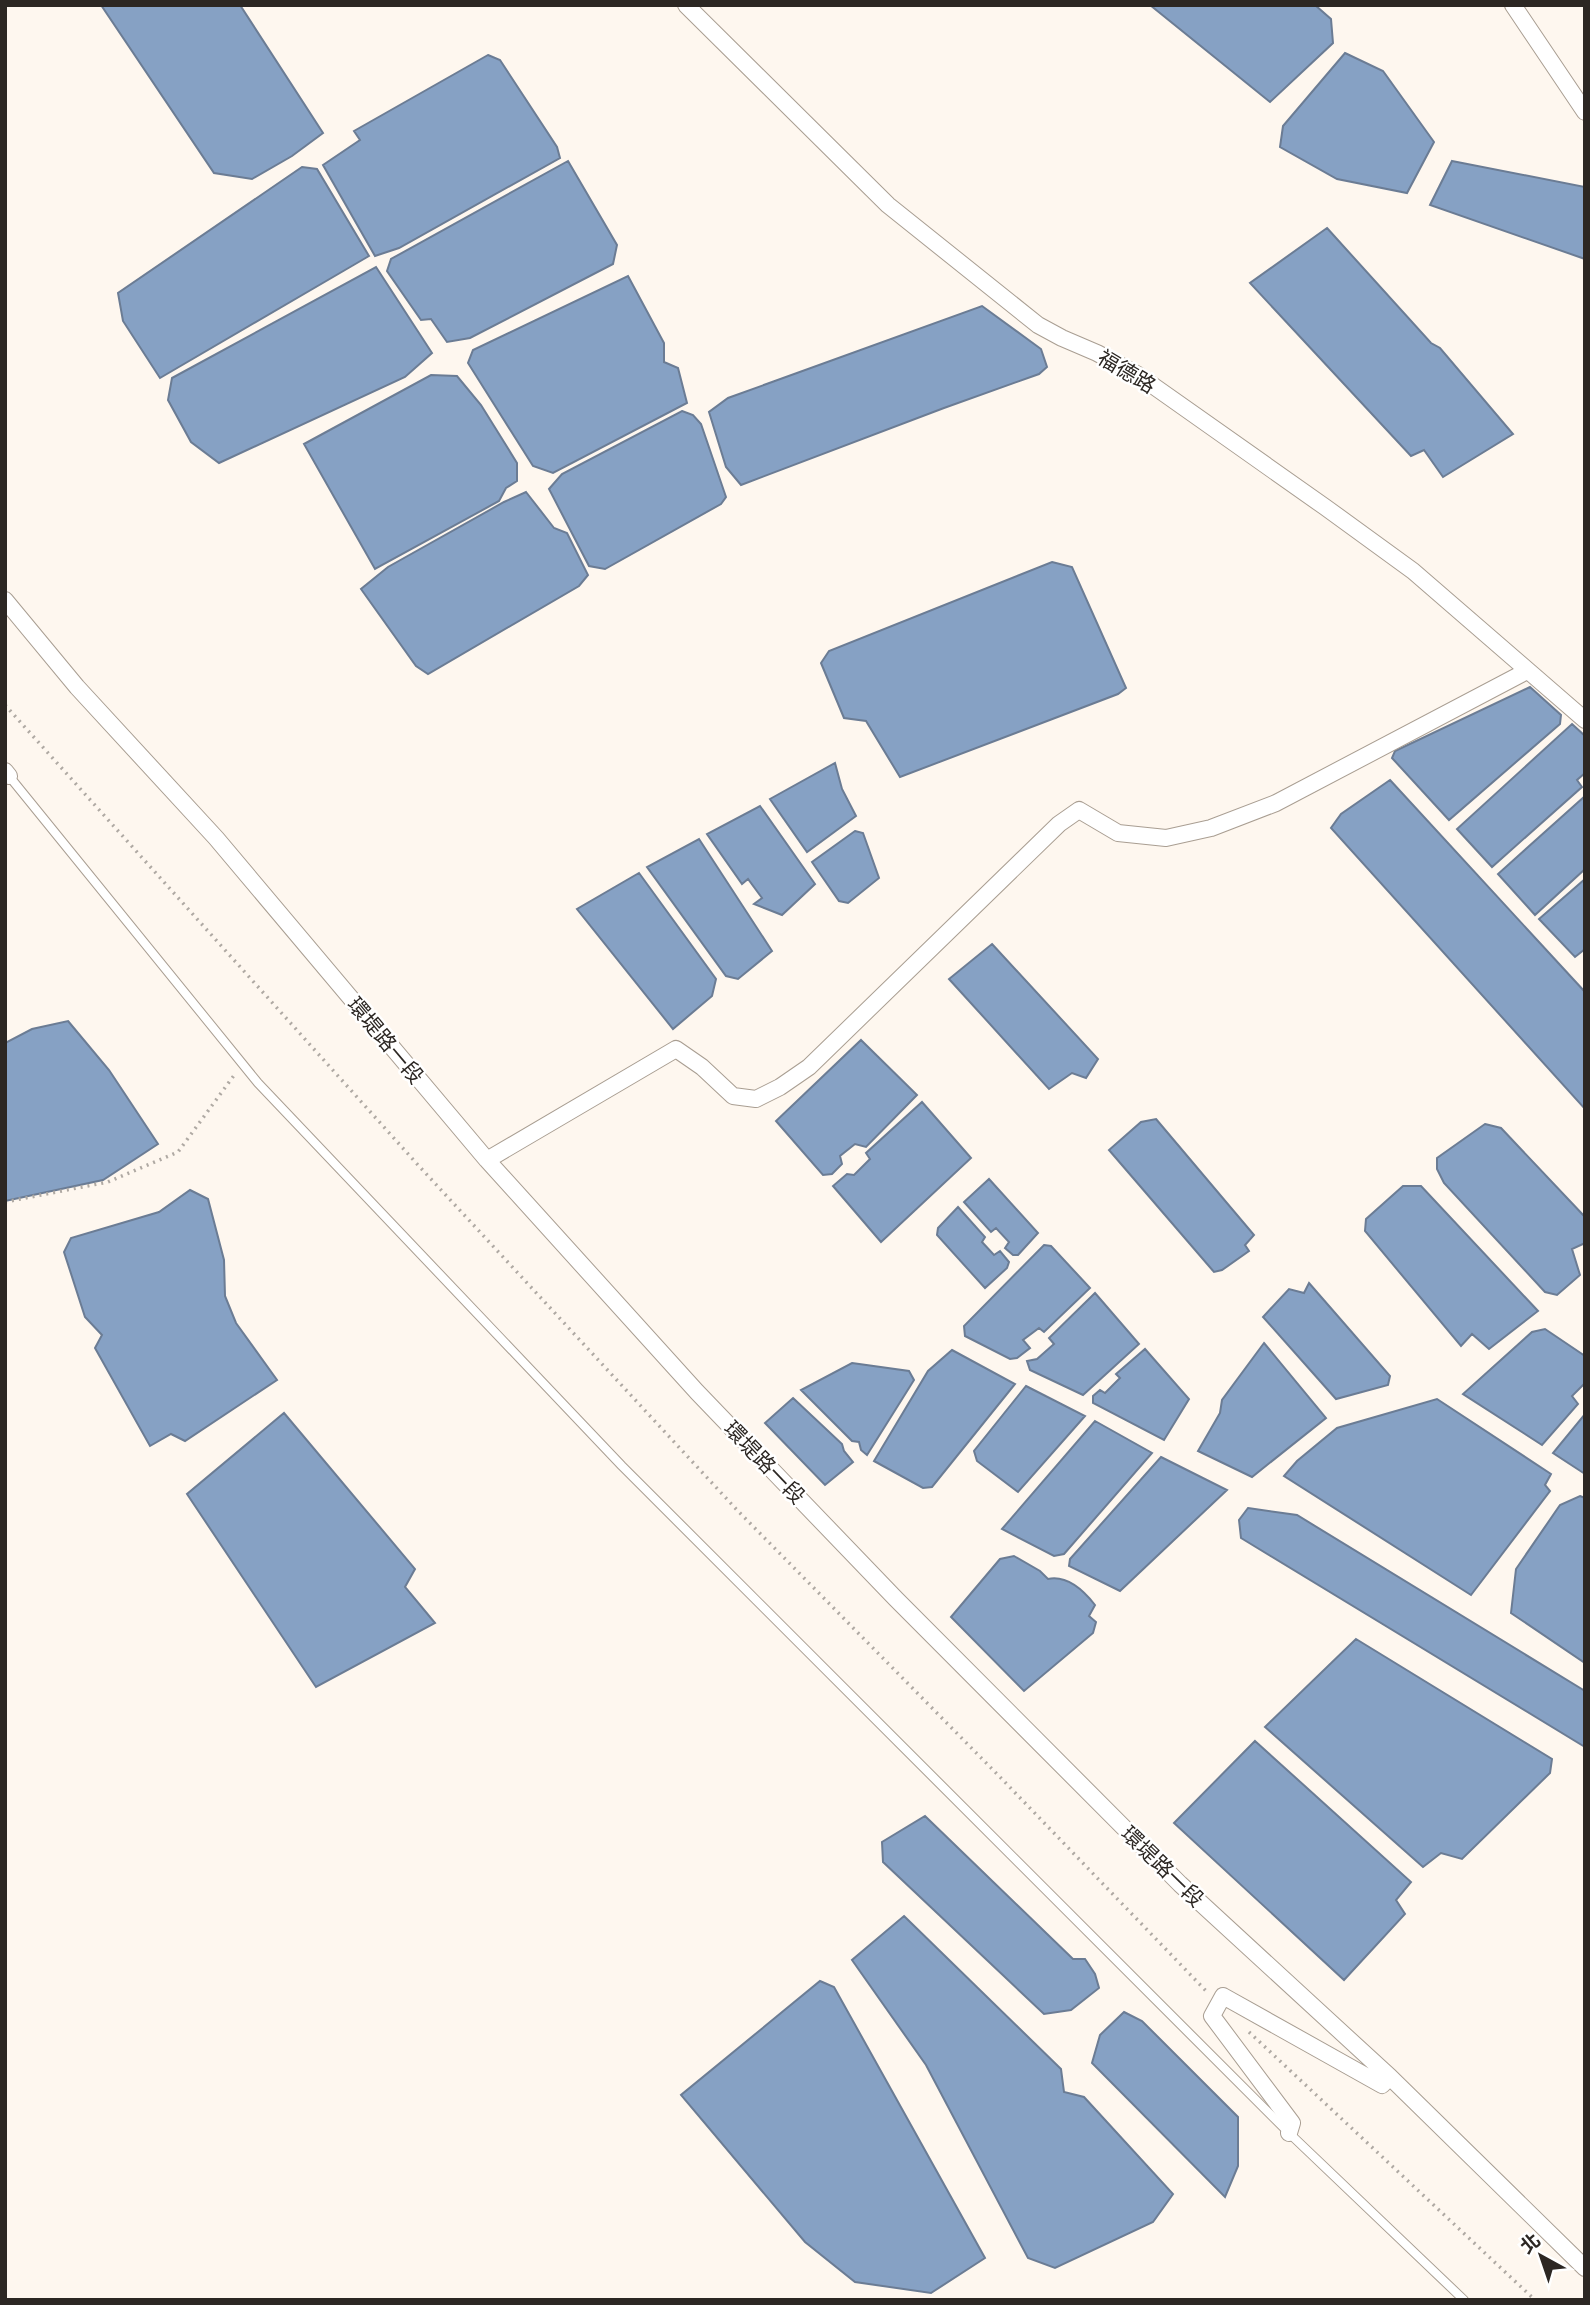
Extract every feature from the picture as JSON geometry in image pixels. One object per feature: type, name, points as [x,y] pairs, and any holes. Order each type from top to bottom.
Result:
[{"type":"street","name":"福德路","points":[[686,5],[888,205],[1027,316],[1062,338],[1097,352],[1138,375],[1325,507],[1413,571],[1585,720]]},
{"type":"street","points":[[1513,5],[1585,112]]},
{"type":"street","name":"環堤路一段","points":[[5,600],[77,687],[216,838],[487,1160],[698,1392],[896,1599],[1180,1884],[1390,2077],[1585,2268]]},
{"type":"street","points":[[487,1160],[676,1049],[702,1067],[733,1096],[757,1099],[780,1087],[809,1067],[1059,824],[1079,810],[1118,833],[1166,838],[1211,828],[1276,803],[1527,671]]},
{"type":"street","points":[[1289,2133],[1292,2123],[1212,2017],[1223,1996],[1382,2085],[1390,2077]]},
{"type":"lane","points":[[7,773],[242,1064],[332,1163],[622,1466],[1289,2133],[1464,2300]]},
{"type":"path","points":[[5,705],[418,1165],[737,1510],[1219,2004],[1535,2300]]},
{"type":"path","points":[[5,1202],[108,1182],[178,1152],[242,1064]]},
{"type":"water","points":[[101,5],[240,5],[323,133],[292,156],[252,179],[214,173]]},
{"type":"water","points":[[1150,5],[1315,5],[1331,19],[1333,43],[1270,102]]},
{"type":"water","points":[[1345,53],[1383,71],[1434,142],[1407,193],[1337,179],[1280,147],[1283,126]]},
{"type":"water","points":[[488,55],[500,60],[557,147],[560,158],[399,248],[375,256],[323,165],[360,140],[354,131]]},
{"type":"water","points":[[568,161],[617,245],[613,264],[470,338],[447,342],[431,319],[421,320],[387,271],[391,259]]},
{"type":"water","points":[[1452,161],[1585,187],[1585,259],[1430,205]]},
{"type":"water","points":[[302,167],[317,169],[369,256],[160,378],[123,321],[118,293]]},
{"type":"water","points":[[1327,228],[1431,343],[1440,348],[1513,434],[1443,477],[1424,450],[1411,456],[1250,283]]},
{"type":"water","points":[[376,267],[432,353],[405,377],[219,463],[191,442],[168,400],[172,378]]},
{"type":"water","points":[[628,276],[664,343],[664,362],[678,368],[687,403],[553,473],[533,466],[468,363],[473,350]]},
{"type":"water","points":[[982,306],[1041,349],[1047,367],[1039,374],[741,485],[726,467],[709,412],[728,398]]},
{"type":"water","points":[[431,375],[457,376],[481,405],[517,463],[517,481],[506,488],[499,501],[375,569],[304,444]]},
{"type":"water","points":[[682,411],[693,415],[701,424],[726,497],[721,504],[605,569],[589,566],[549,489],[562,474]]},
{"type":"water","points":[[526,492],[554,528],[567,533],[588,575],[579,586],[428,674],[416,666],[361,589],[388,567]]},
{"type":"water","points":[[1052,562],[1072,567],[1126,688],[1118,694],[900,777],[866,721],[844,718],[821,663],[829,651]]},
{"type":"water","points":[[1530,687],[1561,715],[1560,724],[1449,820],[1392,758],[1395,751]]},
{"type":"water","points":[[1572,724],[1585,736],[1585,773],[1577,780],[1582,787],[1492,867],[1457,829]]},
{"type":"water","points":[[835,763],[842,789],[856,816],[807,852],[770,799]]},
{"type":"water","points":[[1390,780],[1585,992],[1585,1109],[1331,828],[1341,814]]},
{"type":"water","points":[[1585,796],[1585,869],[1535,915],[1498,874]]},
{"type":"water","points":[[760,806],[815,884],[782,915],[754,904],[762,898],[748,879],[742,884],[707,834]]},
{"type":"water","points":[[855,831],[863,833],[879,878],[848,903],[839,901],[812,862]]},
{"type":"water","points":[[699,839],[772,951],[738,979],[726,976],[647,867]]},
{"type":"water","points":[[639,873],[716,979],[712,996],[673,1029],[577,909]]},
{"type":"water","points":[[1585,879],[1585,949],[1575,957],[1539,919]]},
{"type":"water","points":[[992,944],[1098,1059],[1086,1078],[1072,1073],[1049,1089],[949,979]]},
{"type":"water","points":[[68,1021],[109,1070],[158,1144],[103,1180],[5,1201],[5,1043],[32,1029]]},
{"type":"water","points":[[861,1040],[917,1095],[866,1147],[855,1144],[840,1156],[842,1164],[832,1174],[823,1175],[776,1121]]},
{"type":"water","points":[[922,1102],[971,1158],[881,1242],[833,1186],[847,1174],[854,1175],[870,1159],[866,1153]]},
{"type":"water","points":[[1156,1119],[1254,1235],[1245,1245],[1249,1251],[1222,1270],[1214,1272],[1109,1150],[1141,1122]]},
{"type":"water","points":[[1485,1124],[1501,1128],[1585,1217],[1585,1243],[1572,1249],[1580,1275],[1557,1295],[1545,1292],[1444,1183],[1437,1169],[1437,1158]]},
{"type":"water","points":[[989,1179],[1038,1233],[1018,1255],[1013,1255],[1005,1248],[1009,1242],[996,1228],[991,1232],[964,1202]]},
{"type":"water","points":[[1403,1186],[1421,1186],[1538,1311],[1489,1349],[1472,1334],[1461,1346],[1365,1231],[1366,1219]]},
{"type":"water","points":[[190,1190],[208,1199],[224,1260],[225,1296],[236,1323],[277,1380],[185,1441],[171,1434],[150,1446],[95,1348],[102,1335],[85,1317],[64,1252],[71,1238],[159,1212]]},
{"type":"water","points":[[958,1207],[985,1237],[982,1242],[994,1255],[1000,1251],[1009,1262],[1007,1268],[985,1288],[937,1235],[938,1228]]},
{"type":"water","points":[[1044,1245],[1051,1246],[1090,1288],[1044,1332],[1039,1328],[1023,1340],[1030,1348],[1017,1358],[1010,1359],[965,1336],[964,1326]]},
{"type":"water","points":[[1309,1283],[1390,1376],[1388,1385],[1336,1399],[1263,1317],[1289,1289],[1304,1293]]},
{"type":"water","points":[[1095,1293],[1139,1344],[1083,1395],[1030,1370],[1027,1361],[1037,1359],[1054,1344],[1049,1338]]},
{"type":"water","points":[[1545,1329],[1585,1356],[1585,1383],[1572,1396],[1578,1404],[1542,1445],[1463,1394],[1532,1332]]},
{"type":"water","points":[[1264,1343],[1326,1418],[1252,1477],[1198,1451],[1220,1413],[1222,1400]]},
{"type":"water","points":[[1145,1349],[1189,1399],[1164,1440],[1093,1403],[1093,1396],[1100,1390],[1105,1393],[1120,1378],[1116,1374]]},
{"type":"water","points":[[952,1350],[1015,1384],[932,1487],[923,1488],[874,1461],[928,1371]]},
{"type":"water","points":[[852,1363],[909,1371],[914,1380],[867,1455],[861,1450],[859,1442],[852,1441],[801,1390]]},
{"type":"water","points":[[1026,1386],[1085,1416],[1018,1492],[977,1461],[974,1451]]},
{"type":"water","points":[[793,1398],[842,1444],[853,1462],[825,1485],[765,1423]]},
{"type":"water","points":[[1437,1399],[1551,1474],[1545,1485],[1550,1491],[1471,1595],[1284,1476],[1297,1461],[1337,1428]]},
{"type":"water","points":[[284,1413],[415,1569],[405,1587],[435,1623],[316,1687],[187,1494]]},
{"type":"water","points":[[1585,1414],[1585,1474],[1553,1453]]},
{"type":"water","points":[[1095,1421],[1152,1453],[1064,1554],[1054,1556],[1002,1529]]},
{"type":"water","points":[[1161,1457],[1227,1490],[1120,1591],[1069,1566],[1070,1559]]},
{"type":"water","points":[[1580,1496],[1585,1498],[1585,1663],[1511,1613],[1516,1569],[1560,1505]]},
{"type":"water","points":[[1248,1508],[1297,1515],[1585,1691],[1585,1747],[1241,1538],[1239,1520]]},
{"type":"water","points":[[1014,1556],[1040,1571],[1048,1579],[1062,1579],[1074,1585],[1095,1605],[1089,1616],[1096,1622],[1093,1633],[1024,1691],[951,1617],[1000,1559]]},
{"type":"water","points":[[1356,1639],[1552,1759],[1550,1773],[1462,1859],[1441,1853],[1423,1867],[1265,1727]]},
{"type":"water","points":[[1255,1741],[1411,1882],[1396,1900],[1405,1914],[1344,1980],[1174,1823]]},
{"type":"water","points":[[925,1816],[1073,1959],[1085,1959],[1095,1974],[1099,1988],[1071,2010],[1044,2014],[883,1862],[882,1842]]},
{"type":"water","points":[[904,1916],[1061,2069],[1064,2092],[1084,2097],[1173,2194],[1153,2222],[1055,2268],[1028,2258],[926,2065],[852,1960]]},
{"type":"water","points":[[820,1981],[834,1987],[985,2258],[931,2293],[855,2282],[805,2242],[681,2095]]},
{"type":"water","points":[[1124,2012],[1142,2021],[1238,2117],[1238,2166],[1225,2197],[1092,2063],[1100,2035]]}]
